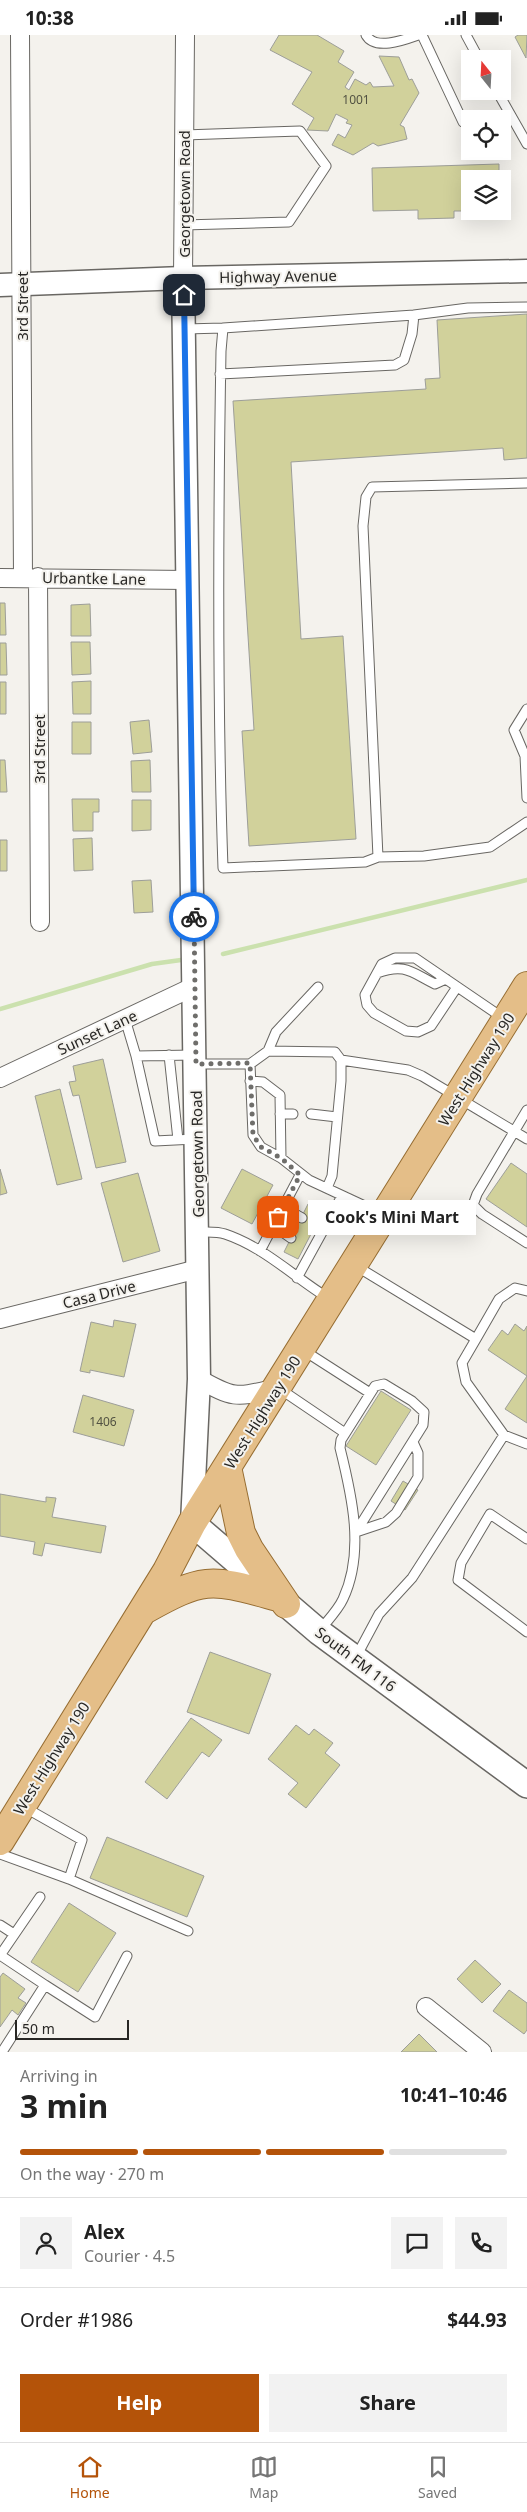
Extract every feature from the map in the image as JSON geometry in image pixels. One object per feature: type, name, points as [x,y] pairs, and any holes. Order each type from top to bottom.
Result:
[{"type":"main road","name":"West Highway 190","points":[[0,1841],[143,1610],[192,1523],[278,1388],[331,1299],[527,986]]},
{"type":"main road","points":[[227,1467],[241,1533],[249,1549],[282,1600]]},
{"type":"main road","name":"South FM 116","points":[[192,1523],[319,1632],[527,1785]]},
{"type":"main road","points":[[143,1610],[184,1589],[210,1582],[229,1584],[282,1600]]},
{"type":"street","name":"3rd Street","points":[[20,35],[11,285],[30,577],[40,922]]},
{"type":"street","name":"Georgetown Road","points":[[185,35],[183,278],[196,1060],[188,1140],[198,1232],[199,1379],[192,1523]]},
{"type":"street","name":"Highway Avenue","points":[[11,285],[183,278],[527,271]]},
{"type":"street","name":"Urbantke Lane","points":[[0,577],[187,580]]},
{"type":"street","name":"Sunset Lane","points":[[0,1078],[195,986]]},
{"type":"street","name":"Casa Drive","points":[[0,1319],[198,1269]]},
{"type":"street","points":[[199,1379],[226,1394],[241,1396],[278,1388]]},
{"type":"street","points":[[426,2007],[482,2052]]},
{"type":"lane","points":[[366,35],[370,41],[378,44],[413,36]]},
{"type":"lane","points":[[422,35],[461,118]]},
{"type":"lane","points":[[466,35],[474,50]]},
{"type":"lane","points":[[511,117],[527,144]]},
{"type":"lane","points":[[183,225],[288,222],[326,166],[300,131],[184,135]]},
{"type":"lane","points":[[184,329],[414,315],[468,308],[527,307]]},
{"type":"lane","points":[[220,374],[395,365],[404,360],[412,334],[414,315]]},
{"type":"lane","points":[[223,327],[220,374],[218,717],[224,868],[366,862],[378,857],[424,856],[490,847],[527,822]]},
{"type":"lane","points":[[378,857],[369,620],[363,526],[366,497],[372,487],[527,483]]},
{"type":"lane","points":[[527,709],[514,730],[525,756],[527,798]]},
{"type":"lane","points":[[457,987],[431,1026],[418,1032],[406,1031],[374,1013],[367,1005],[365,995],[382,964],[395,958],[415,958],[506,1020]]},
{"type":"lane","points":[[377,973],[394,967],[405,969],[436,984],[446,979]]},
{"type":"lane","points":[[136,1056],[169,1055],[196,1060],[250,1063],[268,1051],[276,1032],[318,987]]},
{"type":"lane","points":[[125,1019],[136,1056],[155,1141],[188,1140],[169,1055]]},
{"type":"lane","points":[[268,1051],[335,1052],[341,1060],[332,1176],[327,1188]]},
{"type":"lane","points":[[341,1060],[408,1070],[459,1096],[527,1139]]},
{"type":"lane","points":[[250,1063],[253,1135],[261,1147],[281,1158],[300,1175],[384,1215]]},
{"type":"lane","points":[[250,1081],[263,1082],[280,1095],[281,1158]]},
{"type":"lane","points":[[527,1110],[477,1193],[473,1205],[482,1214],[527,1243]]},
{"type":"lane","points":[[280,1114],[293,1114]]},
{"type":"lane","points":[[311,1114],[337,1117]]},
{"type":"lane","points":[[260,1251],[300,1175]]},
{"type":"lane","points":[[297,1279],[342,1196]]},
{"type":"lane","points":[[283,1207],[302,1217]]},
{"type":"lane","points":[[316,1225],[325,1229]]},
{"type":"lane","points":[[274,1226],[291,1238]]},
{"type":"lane","points":[[198,1232],[224,1233],[260,1251],[273,1258],[297,1279],[331,1299]]},
{"type":"lane","points":[[305,1246],[314,1249]]},
{"type":"lane","points":[[354,1265],[476,1339]]},
{"type":"lane","points":[[527,1291],[515,1288],[499,1299],[462,1363],[466,1382],[504,1435],[527,1444]]},
{"type":"lane","points":[[301,1349],[370,1393]]},
{"type":"lane","points":[[319,1632],[342,1601],[348,1587],[356,1532],[340,1448],[341,1440],[375,1386],[384,1384],[412,1401],[424,1412],[423,1425],[356,1532]]},
{"type":"lane","points":[[278,1388],[345,1433]]},
{"type":"lane","points":[[354,1659],[380,1614],[412,1578],[504,1435]]},
{"type":"lane","points":[[356,1532],[386,1521],[396,1513],[418,1477],[418,1453],[413,1442]]},
{"type":"lane","points":[[527,1539],[490,1514],[461,1563],[458,1580],[527,1632]]},
{"type":"lane","points":[[22,1805],[82,1841],[69,1879]]},
{"type":"lane","points":[[0,1854],[69,1879],[188,1931]]},
{"type":"lane","points":[[40,1897],[0,1954],[45,1985],[94,2017],[127,1956]]},
{"type":"lane","points":[[0,1925],[14,1934]]},
{"type":"lane","points":[[2,2052],[45,1985]]},
{"type":"building","points":[[279,35],[317,35],[344,51],[338,62],[354,72],[345,87],[349,90],[355,79],[366,85],[370,82],[373,87],[394,86],[379,56],[399,57],[409,80],[412,79],[419,93],[400,125],[404,127],[407,139],[378,146],[373,143],[353,155],[332,145],[338,134],[345,138],[352,125],[346,123],[348,120],[336,114],[328,131],[307,130],[314,118],[292,104],[312,72],[270,50]]},
{"type":"building","points":[[527,35],[526,58],[515,37]]},
{"type":"building","points":[[499,164],[499,170],[461,170],[461,211],[454,211],[454,218],[418,219],[418,210],[373,211],[372,168]]},
{"type":"building","points":[[527,314],[527,458],[504,460],[503,448],[291,462],[301,639],[343,636],[356,839],[249,846],[242,731],[254,730],[233,401],[426,389],[425,379],[440,378],[437,320]]},
{"type":"building","points":[[0,603],[5,603],[6,635],[0,635]]},
{"type":"building","points":[[90,604],[91,636],[71,636],[71,605]]},
{"type":"building","points":[[71,642],[90,642],[91,674],[72,675]]},
{"type":"building","points":[[0,643],[6,643],[7,675],[0,675]]},
{"type":"building","points":[[91,681],[91,714],[73,714],[72,682]]},
{"type":"building","points":[[0,682],[6,682],[6,714],[0,714]]},
{"type":"building","points":[[149,720],[152,752],[133,754],[130,722]]},
{"type":"building","points":[[72,722],[91,722],[91,754],[72,754]]},
{"type":"building","points":[[0,760],[5,760],[7,792],[0,792]]},
{"type":"building","points":[[150,760],[151,792],[132,792],[131,761]]},
{"type":"building","points":[[72,799],[99,799],[99,812],[93,812],[93,831],[73,831]]},
{"type":"building","points":[[132,800],[151,800],[151,830],[132,831]]},
{"type":"building","points":[[92,838],[93,870],[74,871],[73,839]]},
{"type":"building","points":[[0,840],[7,840],[7,871],[0,871]]},
{"type":"building","points":[[151,880],[153,912],[134,913],[132,881]]},
{"type":"building","points":[[103,1059],[126,1162],[96,1168],[79,1095],[73,1096],[69,1082],[76,1081],[73,1066]]},
{"type":"building","points":[[60,1089],[82,1179],[57,1185],[35,1096]]},
{"type":"building","points":[[511,1163],[527,1174],[527,1227],[486,1199]]},
{"type":"building","points":[[0,1169],[7,1193],[0,1195]]},
{"type":"building","points":[[242,1169],[273,1185],[252,1224],[221,1208]]},
{"type":"building","points":[[138,1173],[160,1251],[123,1262],[101,1183]]},
{"type":"building","points":[[308,1204],[323,1211],[298,1259],[284,1252]]},
{"type":"building","points":[[114,1320],[136,1324],[124,1377],[90,1370],[90,1373],[80,1371],[91,1322],[113,1327]]},
{"type":"building","points":[[515,1324],[524,1331],[527,1326],[527,1376],[488,1350],[502,1330],[508,1335]]},
{"type":"building","points":[[527,1376],[527,1423],[505,1409]]},
{"type":"building","points":[[381,1391],[411,1410],[376,1465],[346,1446]]},
{"type":"building","points":[[83,1395],[134,1410],[124,1446],[73,1432]]},
{"type":"building","points":[[403,1481],[418,1490],[405,1510],[391,1501]]},
{"type":"building","points":[[0,1494],[46,1502],[46,1497],[56,1498],[52,1517],[106,1526],[101,1553],[45,1543],[42,1556],[33,1554],[35,1542],[0,1536]]},
{"type":"building","points":[[210,1652],[271,1674],[249,1734],[187,1712]]},
{"type":"building","points":[[191,1718],[222,1740],[209,1757],[202,1752],[167,1799],[145,1782]]},
{"type":"building","points":[[296,1725],[309,1735],[314,1729],[333,1743],[325,1753],[340,1765],[306,1808],[288,1794],[298,1783],[268,1759]]},
{"type":"building","points":[[107,1837],[204,1876],[187,1917],[90,1878]]},
{"type":"building","points":[[69,1903],[116,1933],[78,1992],[31,1962]]},
{"type":"building","points":[[475,1960],[501,1984],[482,2003],[457,1979]]},
{"type":"building","points":[[3,1973],[25,1989],[18,1998],[26,2003],[18,2015],[12,2010],[0,2027],[0,1977]]},
{"type":"building","points":[[509,1990],[527,2003],[527,2030],[524,2034],[493,2011]]},
{"type":"building","points":[[419,2034],[437,2052],[401,2052]]},
{"type":"waterway","points":[[223,954],[527,880]]},
{"type":"waterway","points":[[0,1009],[152,964],[181,960]]},
{"type":"way so far","points":[[194,917],[196,1064],[250,1063],[253,1135],[261,1147],[281,1158],[300,1175],[278,1217]]},
{"type":"place","name":"Cook's Mini Mart","points":[[278,1217]]},
{"type":"route","points":[[184,295],[187,580],[194,917]]}]
